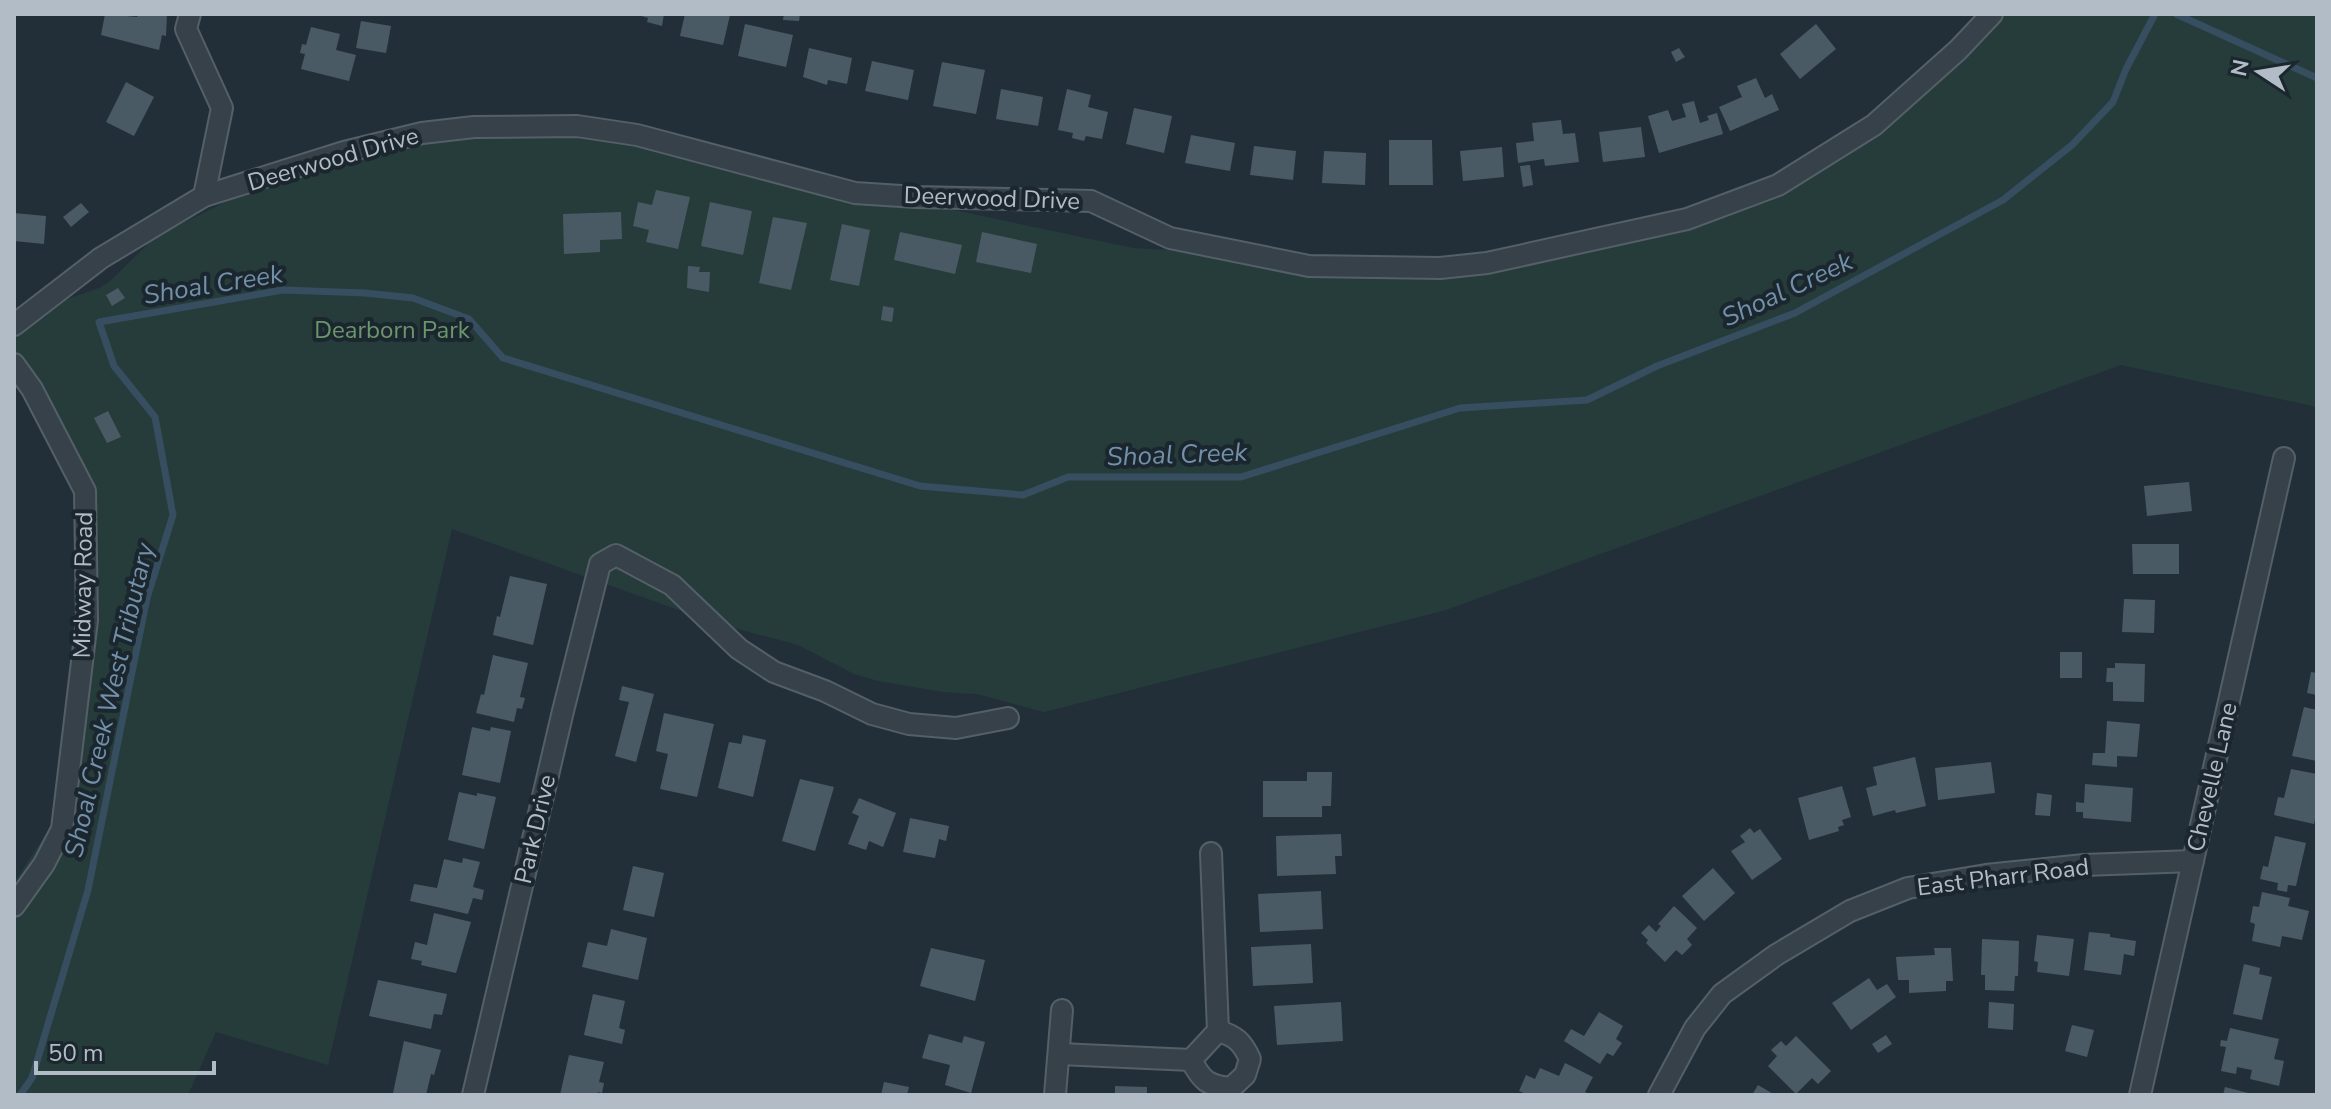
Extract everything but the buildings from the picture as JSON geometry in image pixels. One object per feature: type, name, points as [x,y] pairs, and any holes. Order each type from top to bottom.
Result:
[{"type":"street","points":[[190,14],[186,29],[222,108],[204,196]]},
{"type":"street","name":"Deerwood Drive","points":[[14,325],[101,258],[204,196],[344,152],[422,133],[474,127],[577,126],[637,135],[855,193],[1091,201],[1170,238],[1309,266],[1440,268],[1487,263],[1687,219],[1778,185],[1874,125],[1958,50],[1992,14]]},
{"type":"street","name":"Midway Road","points":[[14,364],[32,389],[85,491],[87,620],[62,829],[44,864],[14,906]]},
{"type":"street","name":"Chevelle Lane","points":[[2140,1095],[2284,458]]},
{"type":"street","name":"Park Drive","points":[[473,1095],[600,564],[616,555],[672,585],[739,649],[774,672],[825,691],[872,714],[909,724],[956,728],[1008,718]]},
{"type":"street","points":[[1060,1054],[1191,1060],[1218,1031],[1211,853]]},
{"type":"street","name":"East Pharr Road","points":[[1659,1095],[1695,1028],[1722,994],[1776,955],[1850,911],[1908,888],[1986,875],[2084,865],[2193,861]]},
{"type":"street","points":[[1055,1095],[1062,1010]]},
{"type":"street","points":[[1191,1060],[1200,1077],[1214,1086],[1231,1088],[1245,1075],[1250,1059],[1243,1044],[1234,1035],[1218,1031]]},
{"type":"green space","name":"Dearborn Park","points":[[1984,14],[2317,14],[2317,407],[2121,365],[1446,610],[1044,712],[977,694],[943,692],[854,674],[798,645],[712,622],[452,529],[328,1065],[216,1032],[188,1095],[14,1095],[14,883],[56,818],[93,643],[81,481],[14,358],[14,318],[99,288],[155,237],[348,141],[569,118],[817,181],[1133,248],[1482,266],[1771,191],[1960,48]]},
{"type":"waterway","name":"Shoal Creek","points":[[20,1095],[32,1078],[88,890],[147,598],[173,515],[155,417],[114,366],[99,322],[283,290],[413,298],[469,319],[503,358],[920,486],[1023,495],[1068,477],[1241,477],[1460,408],[1587,400],[1657,366],[1795,313],[2003,200],[2072,145],[2113,102],[2126,69],[2155,14]]},
{"type":"waterway","points":[[2176,14],[2317,78]]},
{"type":"water label","name":"Shoal Creek West Tributary","points":[[109,700]]}]
